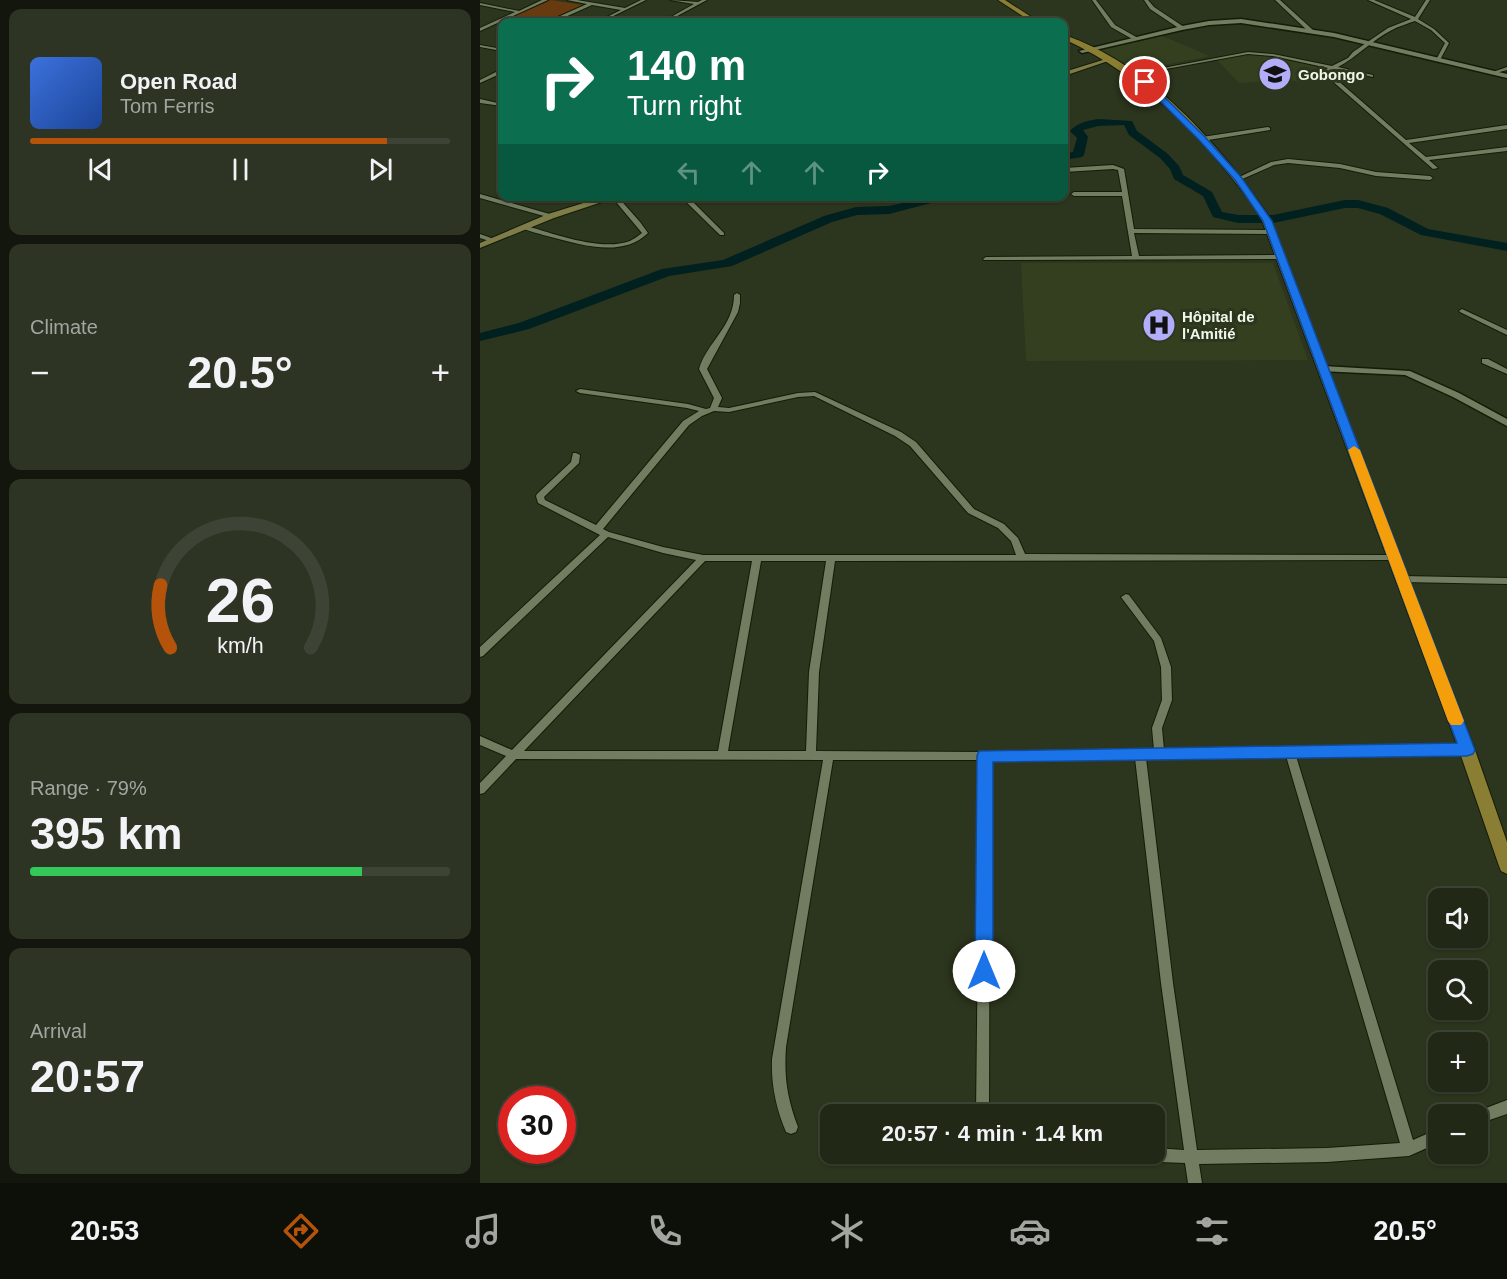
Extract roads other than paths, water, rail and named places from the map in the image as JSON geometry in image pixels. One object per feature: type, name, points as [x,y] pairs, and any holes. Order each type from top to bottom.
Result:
[{"type":"main road","points":[[1001,0],[1028,18]]},
{"type":"main road","points":[[1068,41],[1152,90]]},
{"type":"main road","points":[[1068,73],[1108,63],[1133,74],[1202,139],[1238,179],[1268,223],[1467,750],[1507,866]]},
{"type":"main road","points":[[480,246],[551,216],[602,201]]},
{"type":"street","points":[[507,18],[546,0]]},
{"type":"street","points":[[569,0],[625,9]]},
{"type":"street","points":[[607,18],[644,0]]},
{"type":"street","points":[[672,0],[697,3]]},
{"type":"street","points":[[671,18],[705,0]]},
{"type":"street","points":[[1094,0],[1113,26],[1136,39]]},
{"type":"street","points":[[1146,0],[1152,8],[1182,28]]},
{"type":"street","points":[[1278,0],[1311,31]]},
{"type":"street","points":[[1370,0],[1416,19],[1446,40],[1444,52],[1438,60]]},
{"type":"street","points":[[1428,0],[1416,19],[1390,29],[1350,59],[1332,67],[1326,74],[1434,168]]},
{"type":"street","points":[[480,3],[520,12]]},
{"type":"street","points":[[560,18],[591,4]]},
{"type":"street","points":[[1086,51],[1209,22],[1240,21],[1311,31],[1507,76]]},
{"type":"street","points":[[480,30],[498,22]]},
{"type":"street","points":[[480,24],[490,26]]},
{"type":"street","points":[[480,46],[498,49]]},
{"type":"street","points":[[494,48],[498,46]]},
{"type":"street","points":[[1133,74],[1248,53],[1273,55],[1371,76]]},
{"type":"street","points":[[1492,73],[1507,68]]},
{"type":"street","points":[[480,82],[498,73]]},
{"type":"street","points":[[480,74],[498,77]]},
{"type":"street","points":[[480,101],[498,104]]},
{"type":"street","points":[[1404,141],[1507,127]]},
{"type":"street","points":[[1202,139],[1268,129]]},
{"type":"street","points":[[1424,159],[1507,149]]},
{"type":"street","points":[[1238,179],[1273,163],[1288,161],[1340,166],[1376,174],[1430,178]]},
{"type":"street","points":[[1068,170],[1116,167],[1120,169],[1136,258]]},
{"type":"street","points":[[1074,194],[1123,194]]},
{"type":"street","points":[[480,196],[551,216]]},
{"type":"street","points":[[523,227],[598,246],[624,244],[642,237],[645,233],[619,201]]},
{"type":"street","points":[[688,201],[722,234]]},
{"type":"street","points":[[1131,231],[1268,223]]},
{"type":"street","points":[[480,236],[492,240]]},
{"type":"street","points":[[986,259],[1282,257]]},
{"type":"street","points":[[480,654],[601,532],[686,423],[710,410],[718,399],[703,369],[732,320],[739,303],[737,295]]},
{"type":"street","points":[[1462,311],[1507,333]]},
{"type":"street","points":[[1485,361],[1507,372]]},
{"type":"street","points":[[1323,369],[1407,373],[1456,395],[1507,423]]},
{"type":"street","points":[[579,391],[710,410],[729,410],[815,394],[913,444],[971,511],[1001,526],[1015,540],[1022,558]]},
{"type":"street","points":[[576,455],[575,463],[540,496],[541,501],[601,532],[663,550],[703,558],[1394,557]]},
{"type":"street","points":[[480,790],[703,558]]},
{"type":"street","points":[[722,754],[757,559]]},
{"type":"street","points":[[811,755],[814,672],[831,559]]},
{"type":"street","points":[[1402,579],[1507,581]]},
{"type":"street","points":[[1126,597],[1158,640],[1166,667],[1167,700],[1157,728],[1159,754]]},
{"type":"street","points":[[480,740],[513,755],[985,756],[1467,750]]},
{"type":"street","points":[[1290,752],[1409,1149]]},
{"type":"street","points":[[1140,754],[1167,983],[1195,1183]]},
{"type":"street","points":[[791,1127],[780,1098],[777,1077],[778,1057],[829,755]]},
{"type":"street","points":[[983,1104],[985,756]]},
{"type":"street","points":[[1488,1114],[1507,1107]]},
{"type":"street","points":[[1165,1156],[1327,1155],[1409,1149],[1428,1140]]},
{"type":"waterway","points":[[1068,156],[1078,155],[1083,137],[1075,131],[1079,128],[1098,122],[1128,123],[1133,133],[1164,156],[1175,168],[1178,177],[1208,194],[1217,214],[1238,219],[1273,219],[1345,204],[1358,204],[1384,211],[1425,232],[1507,247]]},
{"type":"waterway","points":[[480,337],[524,326],[667,272],[727,263],[828,219],[856,211],[889,210],[930,201]]},
{"type":"place","name":"Gobongo","points":[[1275,74]]},
{"type":"place","name":"Hôpital de l'Amitié","points":[[1159,325]]}]
